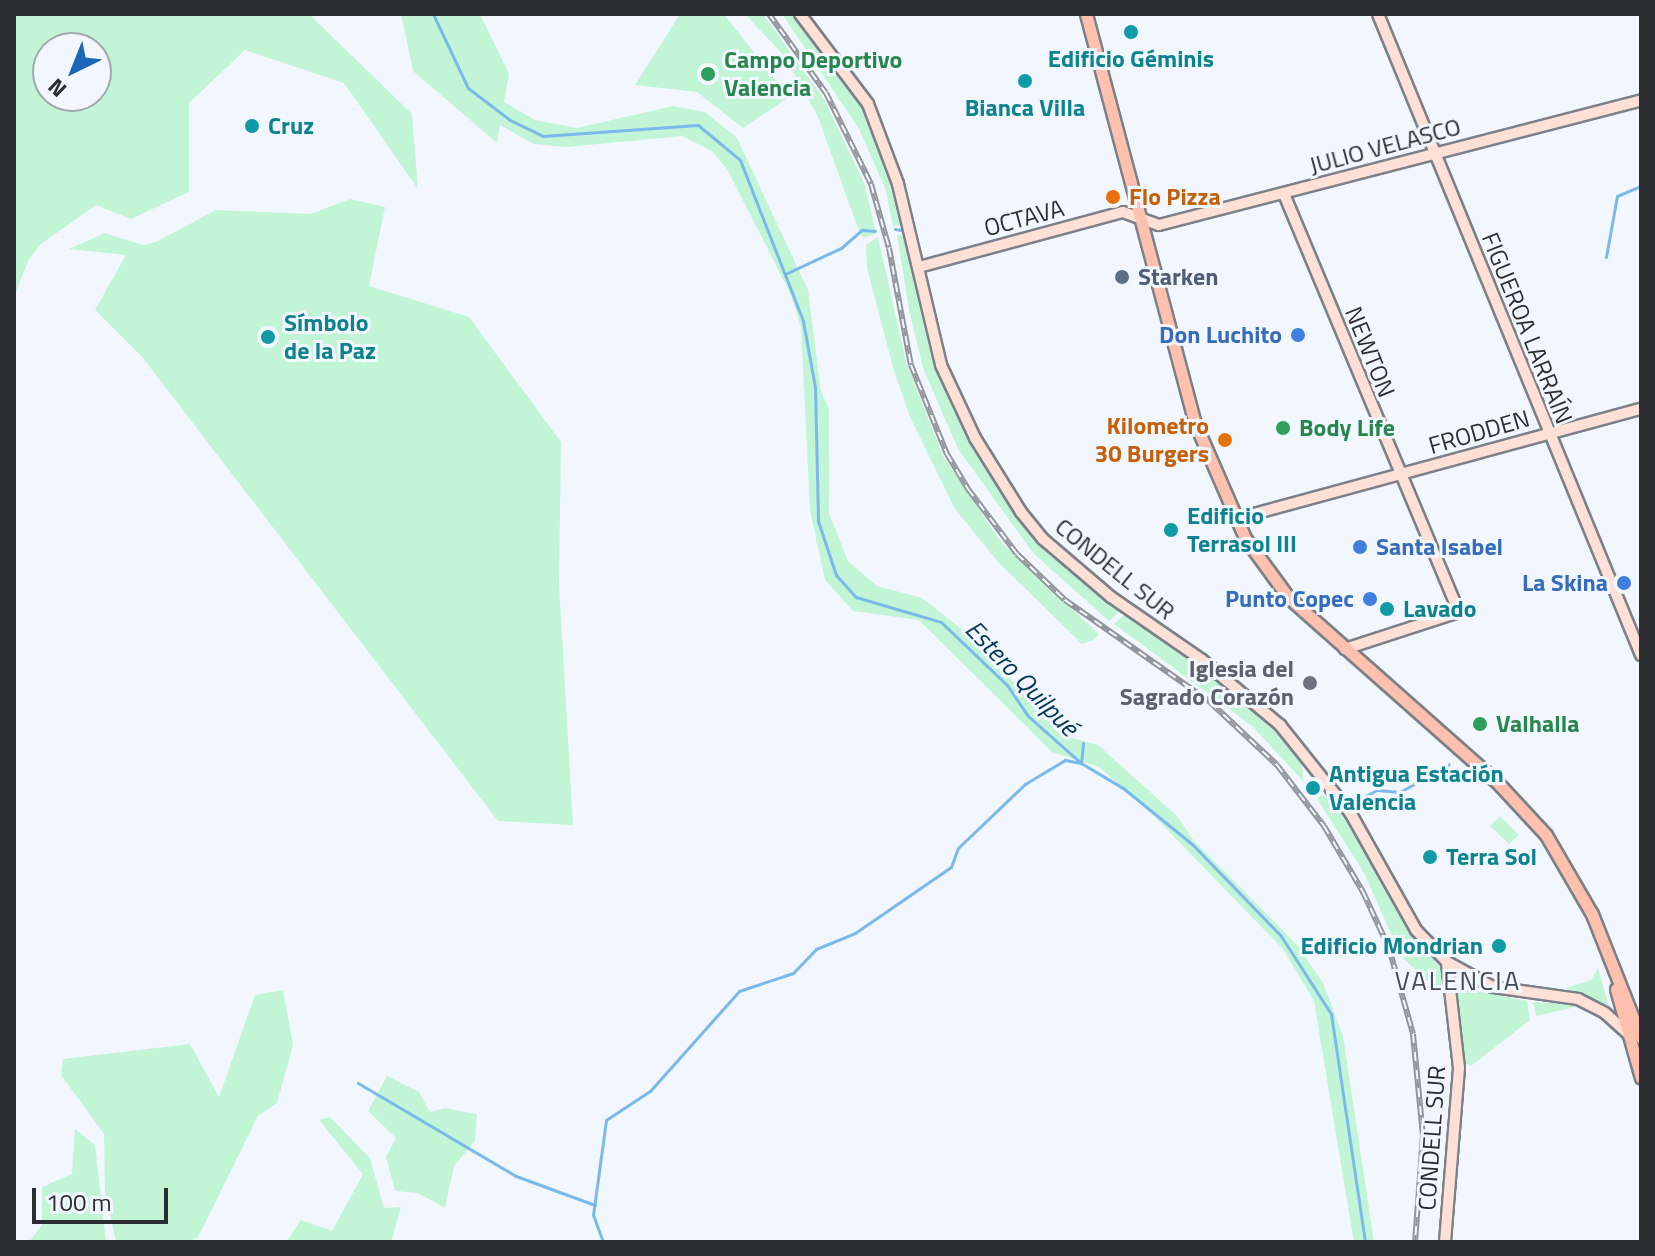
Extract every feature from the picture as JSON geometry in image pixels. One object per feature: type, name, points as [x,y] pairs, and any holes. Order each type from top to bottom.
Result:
[{"type":"main road","points":[[1086,14],[1197,431],[1235,519],[1276,584],[1497,782],[1534,822],[1573,876],[1607,949],[1641,1038]]},
{"type":"main road","points":[[1607,949],[1641,1078]]},
{"type":"street","name":"CONDELL SUR","points":[[800,14],[868,104],[898,184],[951,389],[1021,512],[1079,571],[1224,676],[1280,725],[1351,814],[1410,920],[1447,962],[1477,981],[1515,992],[1578,999],[1605,1013],[1627,1033]]},
{"type":"street","name":"FIGUEROA LARRAÍN","points":[[1378,14],[1641,655]]},
{"type":"street","name":"JULIO VELASCO","points":[[1140,218],[1159,225],[1641,100]]},
{"type":"street","name":"NEWTON","points":[[1284,194],[1459,612],[1345,649]]},
{"type":"street","name":"OCTAVA","points":[[919,267],[1123,212],[1140,218]]},
{"type":"street","name":"FRODDEN","points":[[1235,519],[1641,409]]},
{"type":"street","name":"CONDELL SUR","points":[[1445,1242],[1459,1068],[1447,962]]},
{"type":"street","points":[[1450,989],[1459,982],[1477,981]]},
{"type":"green space","points":[[14,14],[309,14],[412,114],[418,189],[344,83],[245,50],[189,103],[189,192],[131,219],[96,205],[41,244],[29,259],[14,297]]},
{"type":"green space","points":[[401,14],[480,14],[509,74],[504,102],[535,120],[577,128],[673,106],[705,112],[737,138],[808,290],[821,392],[829,409],[829,513],[848,561],[877,586],[922,598],[979,643],[1061,735],[1098,745],[1177,816],[1194,841],[1298,946],[1323,983],[1343,1036],[1374,1242],[1354,1242],[1314,1001],[1283,949],[1150,812],[1099,767],[1052,752],[919,620],[853,611],[825,580],[810,510],[801,328],[791,295],[727,169],[712,151],[682,136],[567,147],[534,144],[500,125],[497,143],[413,71]]},
{"type":"green space","name":"Campo Deportivo Valencia","points":[[680,14],[724,14],[789,97],[743,128],[697,92],[635,85]]},
{"type":"green space","points":[[745,14],[763,14],[824,99],[865,185],[876,233],[865,238],[860,234],[818,117],[785,57]]},
{"type":"green space","points":[[782,14],[794,14],[861,100],[907,225],[893,226],[885,188],[859,129]]},
{"type":"green space","points":[[350,199],[385,207],[369,286],[469,317],[561,442],[559,584],[573,825],[498,821],[143,358],[95,310],[126,255],[69,249],[105,233],[143,245],[156,242],[216,210],[310,214]]},
{"type":"green space","points":[[910,234],[940,373],[965,427],[1029,531],[1122,610],[1109,621],[1034,554],[958,449],[923,368],[909,310],[897,235]]},
{"type":"green space","points":[[878,237],[906,362],[943,456],[1001,542],[1099,634],[1094,640],[1082,644],[998,562],[955,509],[910,417],[894,371],[867,268],[866,245]]},
{"type":"green space","points":[[1125,614],[1203,666],[1282,733],[1300,753],[1304,782],[1252,726],[1114,624]]},
{"type":"green space","points":[[1320,794],[1339,806],[1352,824],[1408,930],[1443,971],[1441,994],[1401,956],[1364,873],[1316,797]]},
{"type":"green space","points":[[1500,816],[1519,835],[1509,844],[1490,826]]},
{"type":"green space","points":[[1598,968],[1609,1006],[1566,988],[1591,980]]},
{"type":"green space","points":[[1460,988],[1527,1001],[1530,1020],[1471,1066],[1464,1062],[1454,1004],[1454,992]]},
{"type":"green space","points":[[283,990],[293,1045],[277,1103],[258,1116],[198,1237],[189,1242],[116,1242],[105,1192],[104,1134],[61,1075],[63,1059],[190,1044],[219,1097],[255,995]]},
{"type":"green space","points":[[1533,1002],[1573,1004],[1580,1006],[1536,1016]]},
{"type":"green space","points":[[387,1076],[419,1092],[430,1112],[445,1108],[477,1114],[475,1141],[454,1166],[445,1208],[418,1193],[395,1191],[386,1157],[396,1138],[368,1111]]},
{"type":"green space","points":[[330,1117],[370,1158],[384,1208],[401,1207],[391,1242],[286,1242],[301,1220],[332,1231],[363,1174],[319,1120]]},
{"type":"green space","points":[[75,1129],[95,1145],[106,1242],[29,1242],[42,1225],[42,1187],[72,1174]]},
{"type":"waterway","name":"Estero Quilpué","points":[[433,14],[468,88],[510,120],[543,136],[698,125],[740,160],[803,321],[815,387],[818,521],[836,575],[856,597],[941,622],[1007,685],[1028,716],[1081,763],[1123,788],[1192,844],[1281,936],[1331,1014],[1365,1242]]},
{"type":"waterway","points":[[1606,257],[1617,196],[1641,186]]},
{"type":"waterway","points":[[895,229],[901,230]]},
{"type":"waterway","points":[[785,274],[841,248],[862,230],[875,231]]},
{"type":"waterway","points":[[603,1242],[593,1215],[606,1120],[650,1091],[739,991],[793,973],[816,949],[855,933],[951,867],[958,848],[1025,784],[1065,760],[1081,763],[1083,743]]},
{"type":"waterway","points":[[1356,801],[1377,790],[1400,792],[1449,764]]},
{"type":"waterway","points":[[358,1083],[516,1176],[595,1205]]},
{"type":"railway","points":[[769,14],[826,93],[871,184],[889,248],[911,365],[947,454],[968,489],[1017,554],[1065,600],[1210,702],[1277,765],[1324,826],[1363,892],[1389,948],[1413,1034],[1423,1136],[1415,1242]]},
{"type":"place","name":"Edificio Géminis","points":[[1131,32]]},
{"type":"place","name":"Campo Deportivo Valencia","points":[[708,74]]},
{"type":"place","name":"Bianca Villa","points":[[1025,81]]},
{"type":"place","name":"Cruz","points":[[252,126]]},
{"type":"place","name":"Flo Pizza","points":[[1113,197]]},
{"type":"place","name":"Starken","points":[[1122,277]]},
{"type":"place","name":"Don Luchito","points":[[1298,335]]},
{"type":"place","name":"Símbolo de la Paz","points":[[268,337]]},
{"type":"place","name":"Body Life","points":[[1283,428]]},
{"type":"place","name":"Kilometro 30 Burgers","points":[[1225,440]]},
{"type":"place","name":"Edificio Terrasol III","points":[[1171,530]]},
{"type":"place","name":"Santa Isabel","points":[[1360,547]]},
{"type":"place","name":"La Skina","points":[[1624,583]]},
{"type":"place","name":"Punto Copec","points":[[1370,599]]},
{"type":"place","name":"Lavado","points":[[1387,609]]},
{"type":"place","name":"Iglesia del Sagrado Corazón","points":[[1310,683]]},
{"type":"place","name":"Valhalla","points":[[1480,724]]},
{"type":"place","name":"Antigua Estación Valencia","points":[[1313,788]]},
{"type":"place","name":"Terra Sol","points":[[1430,857]]},
{"type":"place","name":"Edificio Mondrian","points":[[1499,946]]},
{"type":"district","name":"VALENCIA","points":[[1458,981]]}]
